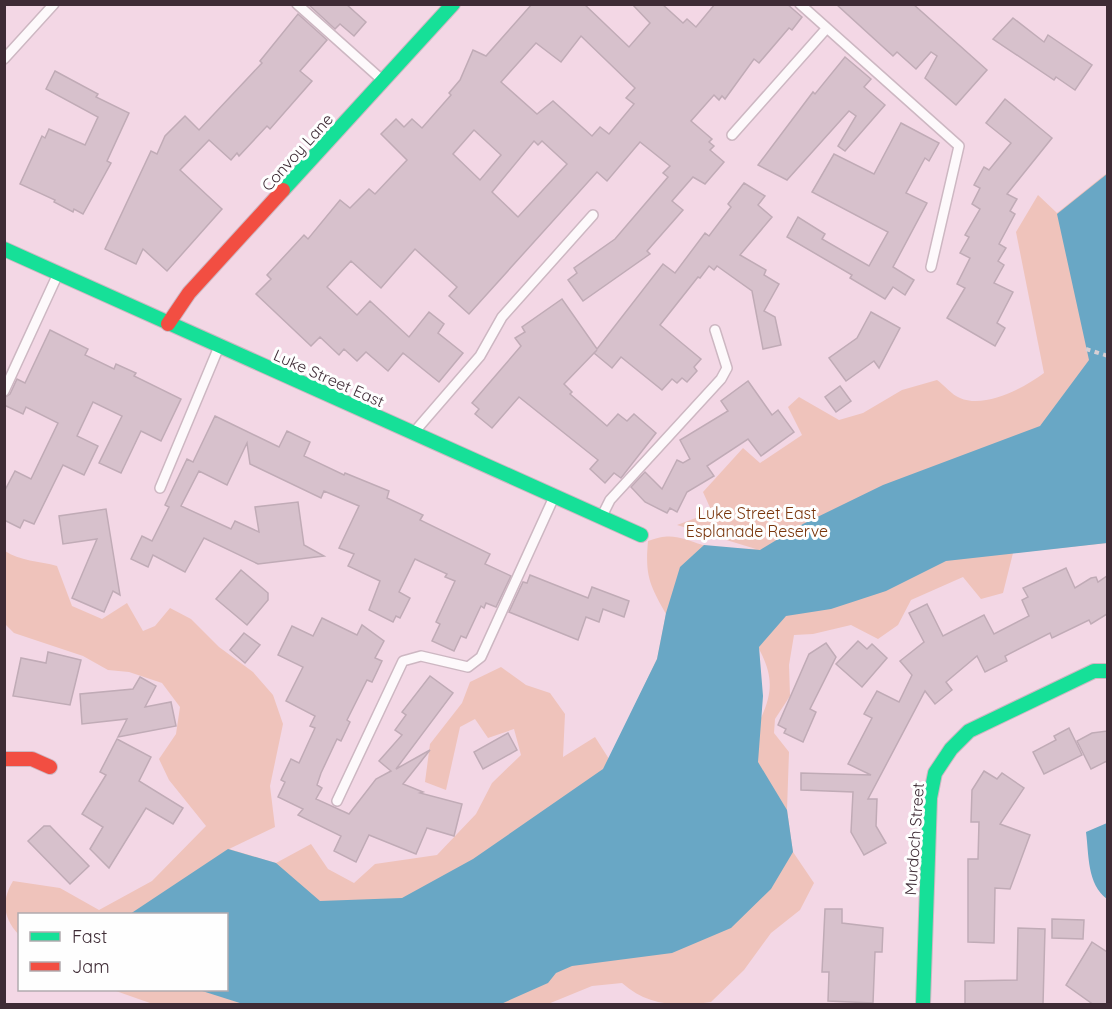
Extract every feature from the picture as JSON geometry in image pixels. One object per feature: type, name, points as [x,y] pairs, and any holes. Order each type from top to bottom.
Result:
[{"type":"street","name":"Convoy Lane","points":[[168,324],[189,293],[453,4]]},
{"type":"street","name":"Luke Street East","points":[[4,249],[640,535]]},
{"type":"street","name":"Murdoch Street","points":[[923,1005],[930,798],[935,773],[951,748],[969,731],[1094,671],[1107,671]]},
{"type":"street","points":[[4,759],[32,759],[50,767]]},
{"type":"lane","points":[[4,59],[54,4]]},
{"type":"lane","points":[[297,4],[383,81]]},
{"type":"lane","points":[[800,4],[959,146],[931,267]]},
{"type":"lane","points":[[732,135],[826,29]]},
{"type":"lane","points":[[413,433],[480,356],[502,317],[593,215]]},
{"type":"lane","points":[[4,391],[58,273]]},
{"type":"lane","points":[[601,517],[610,500],[721,379],[727,368],[715,330]]},
{"type":"lane","points":[[160,488],[219,347]]},
{"type":"lane","points":[[337,801],[403,661],[421,656],[468,667],[482,657],[554,496]]},
{"type":"path","points":[[1086,349],[1107,356]]},
{"type":"green space","name":"Luke Street East Esplanade Reserve","points":[[1107,173],[1107,543],[1013,553],[1003,593],[981,599],[963,577],[911,600],[898,625],[878,639],[851,625],[813,634],[794,635],[789,665],[790,696],[775,719],[774,733],[789,752],[787,810],[793,852],[814,883],[800,910],[771,933],[744,970],[711,1002],[664,1003],[642,996],[622,983],[592,986],[548,1004],[150,1003],[116,991],[228,991],[228,913],[18,913],[18,934],[14,929],[5,909],[9,888],[13,881],[60,888],[99,910],[152,881],[206,826],[169,780],[159,759],[176,734],[180,707],[162,683],[129,672],[108,670],[83,656],[14,633],[5,624],[5,551],[23,559],[57,566],[72,606],[102,619],[127,603],[143,631],[155,626],[170,608],[191,619],[219,647],[253,672],[273,695],[283,724],[270,786],[275,827],[229,849],[276,863],[311,844],[328,869],[354,883],[375,864],[437,855],[476,814],[492,783],[521,755],[514,729],[488,738],[475,719],[460,727],[446,790],[425,782],[430,744],[462,703],[470,682],[501,667],[526,685],[550,693],[565,714],[563,757],[595,737],[609,759],[657,659],[666,614],[656,595],[648,571],[648,541],[670,536],[716,548],[756,549],[677,525],[712,512],[703,492],[743,448],[760,463],[802,435],[788,407],[799,397],[839,420],[863,413],[902,390],[937,380],[960,398],[981,401],[1004,395],[1026,385],[1044,373],[1016,232],[1038,195],[1057,213]],"holes":[[[759,649],[767,667],[770,684],[768,700],[761,718]]]},
{"type":"water","points":[[1107,174],[1107,543],[946,561],[886,591],[831,609],[786,616],[759,647],[763,696],[758,762],[787,810],[793,852],[771,889],[731,928],[672,953],[572,966],[556,973],[548,983],[501,1004],[243,1004],[202,991],[228,991],[228,913],[132,913],[228,849],[276,863],[320,901],[402,898],[473,859],[603,769],[657,659],[666,613],[680,567],[704,545],[760,550],[803,524],[883,485],[1040,426],[1089,360],[1057,214]]},
{"type":"water","points":[[1107,823],[1107,899],[1100,893],[1092,877],[1086,832]]},
{"type":"building","points":[[308,4],[346,4],[366,22],[354,36],[340,24],[335,29]]},
{"type":"building","points":[[532,4],[584,4],[629,47],[650,23],[632,4],[662,4],[683,23],[687,19],[696,27],[715,4],[787,4],[802,17],[792,30],[789,28],[759,63],[754,59],[725,99],[722,96],[719,100],[714,95],[691,121],[712,139],[709,142],[714,146],[710,150],[724,162],[705,184],[693,177],[672,201],[683,210],[647,251],[650,254],[583,301],[568,280],[577,273],[574,268],[615,239],[668,177],[663,173],[670,166],[640,142],[607,181],[597,172],[469,314],[449,296],[457,287],[415,249],[381,288],[351,261],[327,287],[357,315],[370,301],[409,337],[429,312],[444,324],[438,333],[463,353],[439,382],[403,353],[388,371],[366,352],[357,361],[344,349],[339,355],[320,337],[311,346],[256,294],[271,279],[267,275],[304,235],[308,239],[340,200],[350,208],[369,189],[375,194],[407,160],[381,134],[396,119],[404,127],[412,119],[422,128],[451,95],[449,93],[460,80],[473,50],[486,56]],"holes":[[[581,36],[635,88],[626,98],[634,104],[609,134],[600,127],[592,136],[553,101],[537,114],[501,82],[536,43],[561,62]],[[474,130],[501,155],[480,180],[453,154]],[[534,141],[538,145],[542,141],[567,164],[518,217],[492,192]]]},
{"type":"building","points":[[836,4],[913,4],[987,70],[956,105],[925,78],[937,56],[931,52],[916,69],[897,52],[893,56]]},
{"type":"building","points":[[298,14],[327,40],[300,71],[312,81],[270,129],[267,126],[239,156],[237,153],[231,160],[209,140],[180,170],[222,209],[167,271],[143,249],[136,264],[105,249],[151,151],[157,154],[165,136],[185,116],[199,130],[262,63],[260,61]]},
{"type":"building","points":[[1013,18],[1044,42],[1048,35],[1092,65],[1075,90],[1056,77],[1054,80],[993,39]]},
{"type":"building","points":[[845,57],[871,79],[864,87],[885,105],[845,151],[838,146],[856,116],[849,111],[787,180],[758,165],[813,92],[815,94]]},
{"type":"building","points":[[55,71],[98,94],[96,97],[129,113],[107,161],[111,163],[83,214],[74,209],[73,212],[54,202],[55,200],[20,184],[42,136],[45,138],[49,129],[85,145],[98,117],[46,89]]},
{"type":"building","points":[[1005,99],[1052,138],[1007,194],[1017,199],[1010,211],[1015,214],[999,244],[1006,248],[998,261],[1004,265],[994,283],[1013,292],[997,323],[1005,328],[995,346],[947,318],[965,288],[957,284],[970,258],[960,253],[969,237],[965,235],[980,209],[972,204],[980,188],[974,185],[984,167],[989,170],[1011,143],[986,123]]},
{"type":"building","points":[[901,123],[939,143],[929,161],[925,158],[906,193],[927,203],[893,267],[914,280],[905,295],[893,287],[885,299],[850,278],[852,275],[787,237],[798,217],[825,234],[822,239],[869,266],[888,232],[812,192],[834,154],[874,174]]},
{"type":"building","points":[[744,183],[765,196],[758,205],[772,217],[740,255],[766,270],[764,275],[779,284],[764,311],[775,317],[781,345],[763,349],[752,291],[717,266],[714,270],[709,266],[660,325],[701,359],[694,367],[697,371],[687,382],[682,378],[677,383],[672,379],[662,390],[621,357],[612,368],[594,353],[564,384],[572,392],[570,394],[607,426],[618,414],[627,421],[634,414],[656,433],[621,478],[614,473],[605,483],[590,469],[598,460],[519,397],[492,428],[475,414],[479,409],[472,403],[521,346],[515,338],[525,332],[522,327],[562,299],[597,349],[663,264],[675,273],[705,233],[709,236],[731,207],[728,204]]},
{"type":"building","points":[[871,312],[900,328],[879,368],[874,361],[846,381],[829,358],[857,338]]},
{"type":"building","points":[[50,330],[88,349],[85,355],[114,369],[116,364],[136,373],[134,376],[181,399],[161,441],[141,431],[121,473],[99,463],[122,416],[93,402],[77,436],[98,446],[84,475],[63,465],[34,524],[24,520],[20,528],[4,520],[4,492],[15,471],[31,479],[58,423],[26,407],[23,414],[4,405],[4,398],[10,394],[17,379],[25,383]]},
{"type":"building","points":[[748,381],[772,415],[778,410],[794,432],[761,456],[748,439],[707,466],[714,476],[687,492],[677,512],[670,508],[667,513],[645,502],[631,487],[645,472],[662,489],[677,460],[683,463],[690,459],[680,440],[728,411],[721,401]]},
{"type":"building","points":[[840,386],[851,401],[836,412],[825,397]]},
{"type":"building","points":[[215,416],[279,447],[287,431],[310,442],[304,456],[344,475],[345,473],[389,491],[387,498],[423,515],[420,520],[490,554],[485,564],[511,576],[496,607],[486,603],[484,608],[481,606],[466,638],[461,636],[454,651],[432,641],[440,624],[436,622],[455,581],[445,577],[447,574],[415,559],[399,592],[410,598],[400,618],[396,616],[393,622],[369,610],[380,581],[348,566],[354,554],[339,548],[359,506],[324,491],[321,498],[250,464],[247,443],[227,485],[199,471],[181,506],[231,529],[235,521],[259,532],[255,507],[298,502],[304,545],[324,556],[258,564],[204,538],[185,572],[153,555],[148,567],[131,559],[142,536],[152,541],[169,507],[165,505],[187,459],[193,462]]},
{"type":"building","points":[[106,509],[120,595],[113,591],[104,612],[72,598],[97,539],[63,544],[59,516]]},
{"type":"building","points":[[1066,568],[1075,588],[1091,578],[1096,577],[1098,582],[1107,576],[1107,614],[1091,624],[1089,620],[1052,638],[1050,633],[1005,656],[1007,661],[985,672],[977,656],[946,682],[952,690],[935,704],[925,691],[868,799],[877,799],[876,826],[886,843],[864,855],[851,832],[853,792],[801,790],[801,773],[871,775],[848,764],[872,718],[864,714],[877,691],[899,702],[912,675],[900,661],[924,642],[909,613],[927,604],[943,636],[984,615],[994,634],[1029,616],[1022,600],[1028,597],[1023,588]]},
{"type":"building","points":[[241,570],[268,593],[268,600],[247,625],[216,599]]},
{"type":"building","points":[[530,575],[588,598],[592,587],[629,601],[624,617],[603,609],[599,622],[586,617],[578,640],[509,612],[523,582],[527,583]]},
{"type":"building","points":[[322,618],[357,635],[362,625],[384,641],[375,658],[382,661],[372,682],[367,680],[347,720],[350,722],[341,741],[337,739],[321,773],[317,785],[322,788],[316,799],[349,814],[376,779],[391,771],[379,761],[402,735],[395,730],[406,715],[402,712],[430,676],[453,693],[396,769],[430,750],[403,784],[423,792],[420,793],[462,804],[454,836],[427,828],[416,854],[369,835],[356,862],[334,851],[341,836],[298,815],[303,809],[278,797],[285,782],[281,780],[291,759],[299,763],[315,728],[310,726],[315,716],[286,701],[303,667],[278,655],[292,626],[313,636]]},
{"type":"building","points":[[244,633],[260,645],[245,663],[230,650]]},
{"type":"building","points":[[858,641],[867,649],[872,644],[887,658],[862,687],[836,664]]},
{"type":"building","points":[[826,643],[836,657],[810,709],[816,712],[803,742],[784,733],[786,729],[778,725],[809,654]]},
{"type":"building","points":[[48,652],[81,660],[70,705],[13,696],[21,658],[46,663]]},
{"type":"building","points":[[140,677],[156,686],[145,707],[171,702],[176,726],[118,737],[127,719],[82,724],[80,694],[133,689]]},
{"type":"building","points":[[1069,728],[1082,755],[1044,774],[1033,752],[1056,740],[1054,736]]},
{"type":"building","points":[[1107,731],[1107,761],[1091,769],[1077,741],[1092,733]]},
{"type":"building","points":[[508,733],[517,750],[483,769],[474,752]]},
{"type":"building","points":[[117,739],[151,757],[139,781],[183,808],[173,824],[146,808],[109,868],[90,849],[103,827],[82,814],[106,775],[100,772]]},
{"type":"building","points":[[984,771],[997,779],[1002,773],[1024,788],[1000,824],[1030,835],[1010,889],[995,888],[994,943],[968,942],[968,859],[978,859],[979,822],[971,822],[972,790]]},
{"type":"building","points":[[44,826],[50,826],[89,866],[70,884],[28,841]]},
{"type":"building","points":[[825,909],[842,909],[842,923],[883,928],[882,952],[875,952],[873,1003],[828,1001],[829,972],[822,972]]},
{"type":"building","points":[[1052,919],[1084,920],[1083,939],[1052,938]]},
{"type":"building","points":[[1018,928],[1045,929],[1043,1005],[965,1005],[965,981],[1017,980]]},
{"type":"building","points":[[1092,942],[1107,952],[1107,1005],[1094,1005],[1066,985]]},
{"type":"traffic: fast","points":[[283,190],[453,4]]},
{"type":"traffic: fast","points":[[4,249],[641,535]]},
{"type":"traffic: fast","points":[[923,1004],[930,798],[935,773],[951,749],[969,731],[1094,671],[1108,671]]},
{"type":"traffic: jam","points":[[168,324],[189,293],[283,190]]},
{"type":"traffic: jam","points":[[4,759],[32,759],[50,767]]}]
